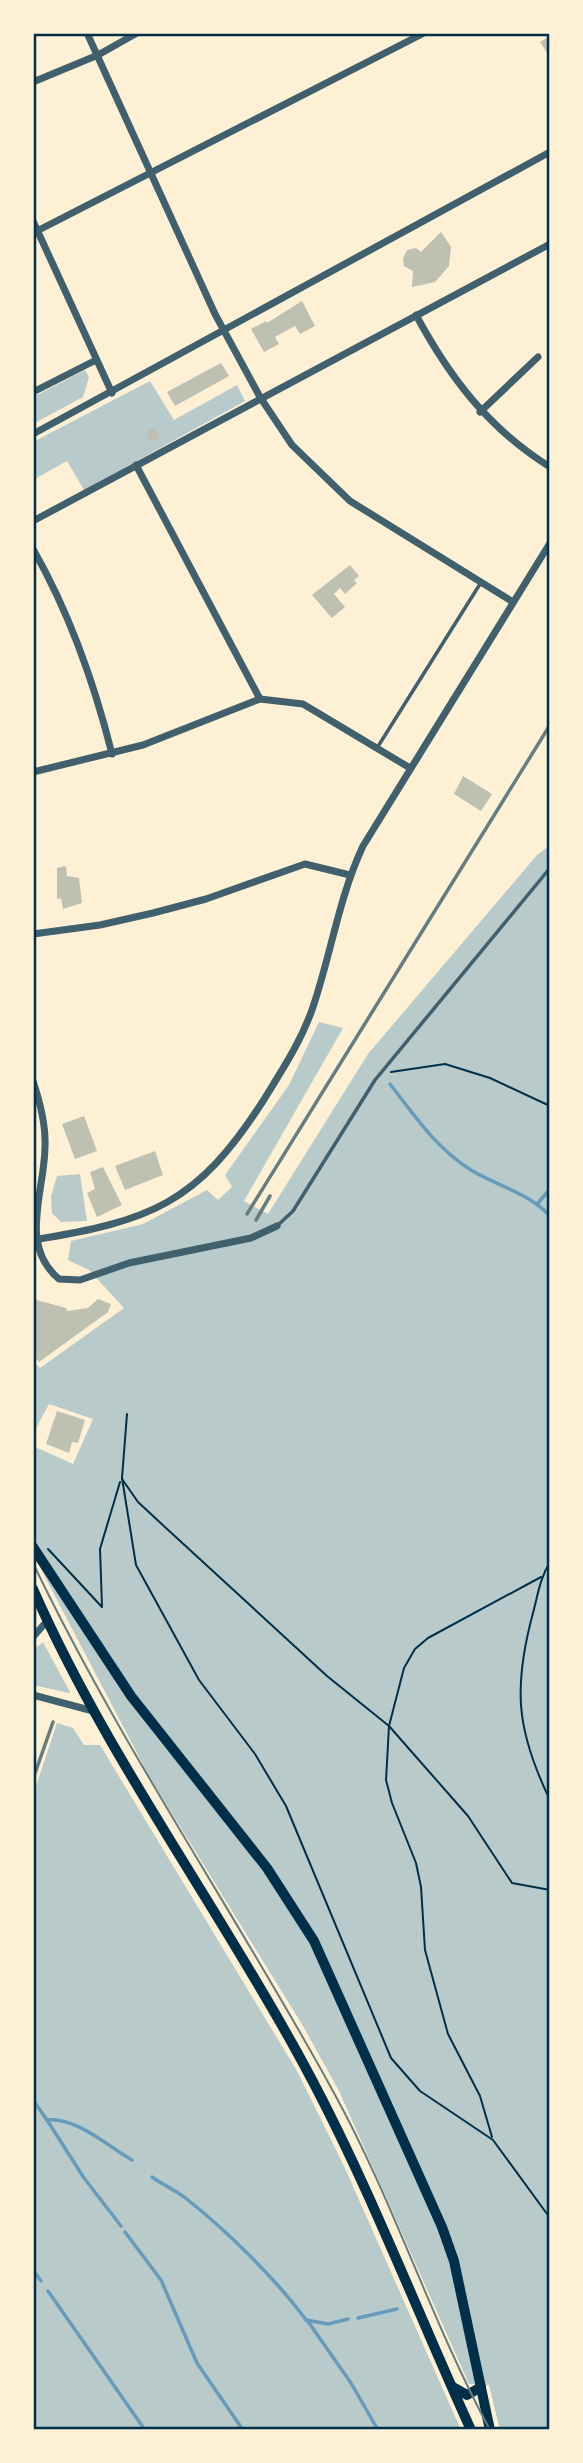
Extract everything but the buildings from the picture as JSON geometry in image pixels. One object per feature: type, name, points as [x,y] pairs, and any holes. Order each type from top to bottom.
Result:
[{"type":"main road","points":[[35,1549],[131,1696],[260,1858],[314,1941],[442,2227],[454,2261],[490,2430]]},
{"type":"main road","points":[[33,1589],[93,1712],[271,2006],[320,2095],[471,2430]]},
{"type":"main road","points":[[450,2384],[467,2395],[481,2387]]},
{"type":"street","points":[[87,33],[224,330],[260,397],[292,445],[349,500],[513,602]]},
{"type":"street","points":[[33,82],[98,55],[137,33]]},
{"type":"street","points":[[35,232],[424,33]]},
{"type":"street","points":[[33,434],[550,152]]},
{"type":"street","points":[[33,221],[35,232],[112,393]]},
{"type":"street","points":[[33,521],[550,244]]},
{"type":"street","points":[[416,315],[450,374],[480,412],[516,445],[550,467]]},
{"type":"street","points":[[480,412],[538,357]]},
{"type":"street","points":[[33,392],[96,360]]},
{"type":"street","points":[[136,465],[260,699]]},
{"type":"street","points":[[34,1239],[109,1226],[141,1215],[185,1191],[230,1151],[291,1058],[330,954],[350,874],[410,768],[550,543]]},
{"type":"street","points":[[33,549],[84,657],[112,754]]},
{"type":"street","points":[[33,772],[112,754],[180,732],[260,699],[303,704],[410,768]]},
{"type":"street","points":[[33,934],[100,925],[153,913],[206,899],[305,864],[350,874]]},
{"type":"street","points":[[33,1082],[43,1116],[46,1143],[34,1239],[50,1271],[59,1279],[69,1281],[129,1263],[251,1238],[277,1226]]},
{"type":"street","points":[[33,1637],[47,1621]]},
{"type":"street","points":[[33,1695],[93,1712]]},
{"type":"lane","points":[[377,748],[481,583]]},
{"type":"lane","points":[[277,1226],[293,1211],[380,1074],[550,868]]},
{"type":"path","points":[[380,1074],[444,1064],[490,1078],[550,1106]]},
{"type":"path","points":[[35,1549],[43,1543],[102,1607],[100,1549],[122,1478],[127,1414]]},
{"type":"path","points":[[122,1478],[138,1502],[291,1644],[389,1726],[468,1815],[512,1883],[550,1890]]},
{"type":"path","points":[[122,1478],[136,1565],[199,1680],[255,1754],[286,1806],[391,2058],[420,2091],[493,2140]]},
{"type":"path","points":[[550,1562],[541,1577],[520,1676],[521,1723],[531,1762],[550,1800]]},
{"type":"path","points":[[541,1577],[428,1638],[415,1649],[404,1668],[389,1726],[386,1780],[421,1887],[425,1950],[448,2034],[480,2096],[493,2140],[550,2218]]},
{"type":"shaded area","points":[[85,370],[89,377],[83,397],[33,424],[33,397]]},
{"type":"shaded area","points":[[150,381],[174,420],[237,385],[245,401],[84,490],[67,461],[33,480],[33,442]]},
{"type":"shaded area","points":[[550,845],[550,2430],[500,2430],[489,2385],[469,2384],[339,2091],[303,2026],[149,1776],[33,1554],[38,1549],[33,1541],[33,1446],[73,1464],[93,1419],[49,1404],[33,1434],[33,1360],[40,1368],[124,1308],[89,1270],[68,1260],[71,1241],[143,1224],[207,1190],[218,1200],[232,1187],[225,1175],[289,1085],[319,1022],[343,1028],[244,1201],[268,1214],[368,1054],[537,855]]},
{"type":"shaded area","points":[[80,1174],[87,1221],[61,1222],[52,1213],[51,1196],[57,1176]]},
{"type":"shaded area","points":[[43,1642],[69,1693],[33,1685],[33,1650]]},
{"type":"shaded area","points":[[57,1723],[73,1728],[84,1745],[100,1745],[297,2071],[344,2166],[461,2430],[33,2430],[33,1795]]},
{"type":"waterway","points":[[390,1084],[447,1152],[481,1176],[532,1201],[550,1216]]},
{"type":"waterway","points":[[538,1203],[550,1189]]},
{"type":"waterway","points":[[33,2100],[47,2120],[57,2120],[79,2127],[132,2160]]},
{"type":"waterway","points":[[47,2120],[84,2178],[121,2226]]},
{"type":"waterway","points":[[152,2177],[188,2200],[219,2226],[281,2288],[306,2320],[328,2324],[348,2319]]},
{"type":"waterway","points":[[125,2232],[161,2280],[197,2363],[243,2430]]},
{"type":"waterway","points":[[33,2270],[41,2281]]},
{"type":"waterway","points":[[48,2291],[145,2430]]},
{"type":"waterway","points":[[358,2318],[397,2309]]},
{"type":"waterway","points":[[307,2320],[351,2383],[378,2430]]},
{"type":"tram line","points":[[33,1563],[141,1765],[297,2027],[356,2134],[449,2347],[490,2430]]},
{"type":"railway","points":[[247,1214],[550,725]]},
{"type":"railway","points":[[256,1220],[270,1196]]},
{"type":"railway","points":[[33,1779],[53,1722]]}]
